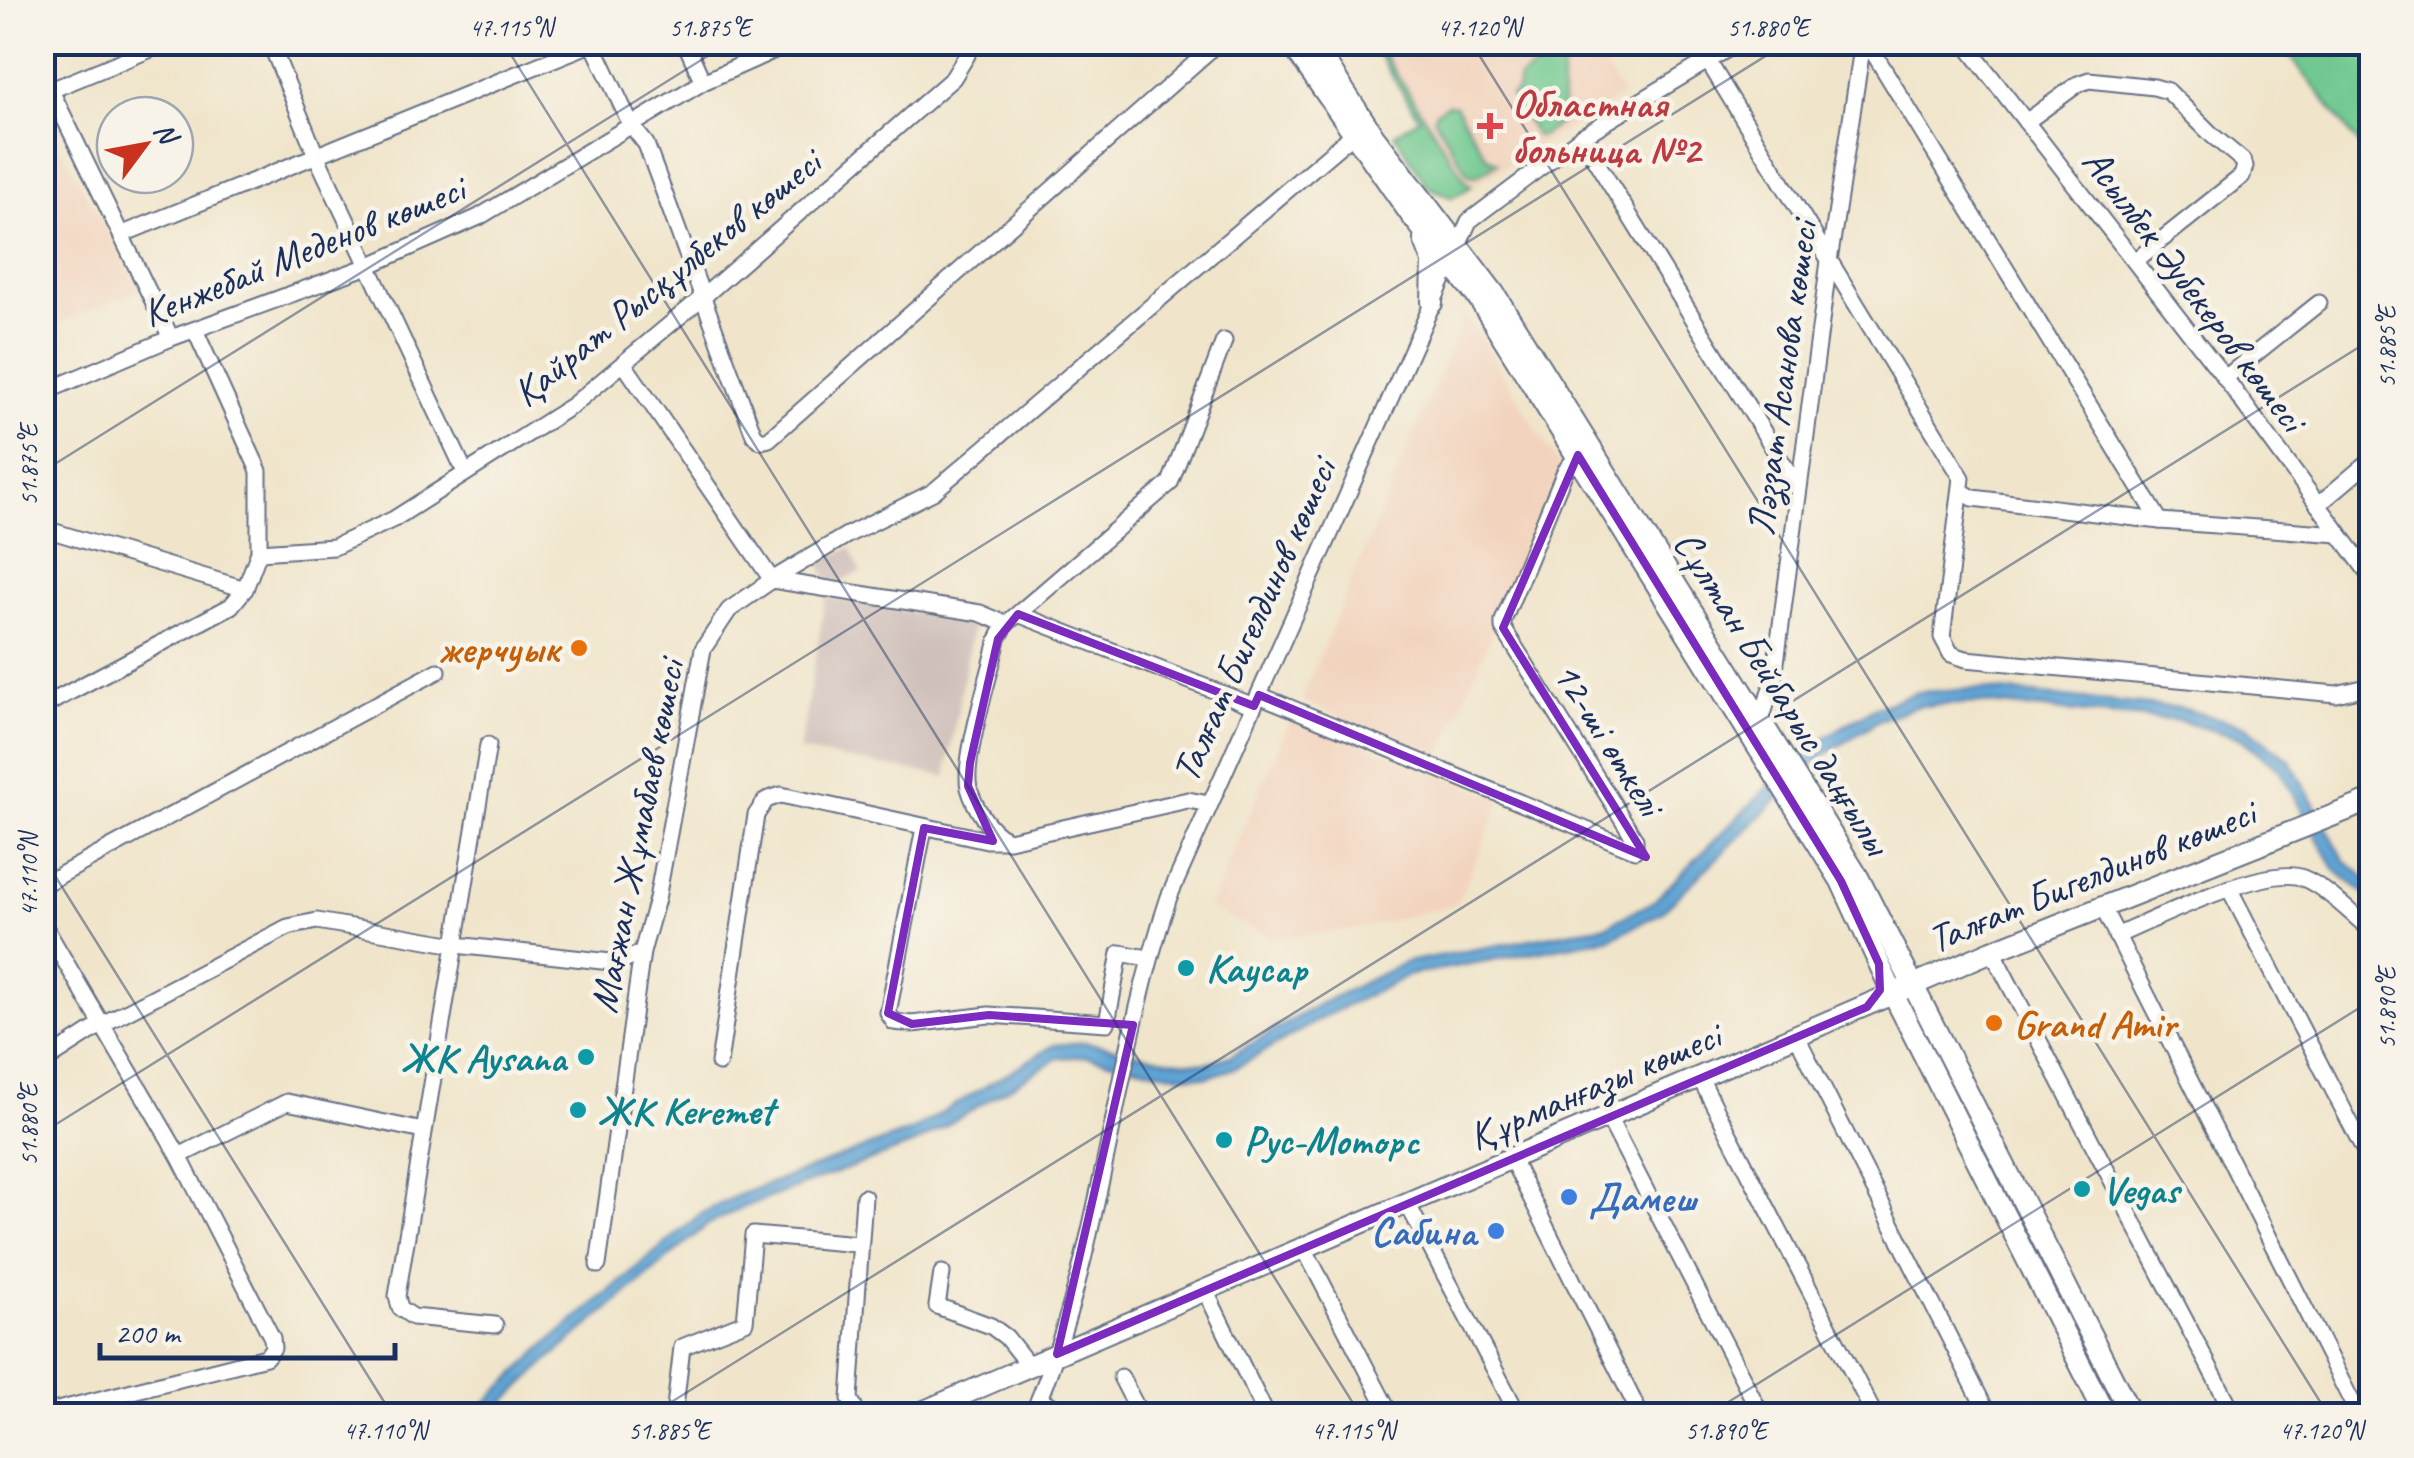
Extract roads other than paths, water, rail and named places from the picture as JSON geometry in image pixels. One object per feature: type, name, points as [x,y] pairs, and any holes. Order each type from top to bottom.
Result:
[{"type":"main road","name":"Сұлтан Бейбарыс даңғылы","points":[[1290,42],[1411,215],[1494,293],[1858,876],[2132,1416]]},
{"type":"main road","name":"Сұлтан Бейбарыс даңғылы","points":[[1312,42],[1454,253],[1841,881],[1894,996],[2106,1416]]},
{"type":"main road","points":[[1411,215],[1433,262],[1432,303]]},
{"type":"main road","name":"Талғат Бигелдинов көшесі","points":[[1921,995],[1940,975],[1992,951],[2372,800]]},
{"type":"main road","points":[[1901,958],[1918,973],[1940,975]]},
{"type":"main road","points":[[1867,1007],[1880,990],[1880,964]]},
{"type":"main road","name":"Құрманғазы көшесі","points":[[914,1416],[1867,1007],[1894,996],[1921,995]]},
{"type":"main road","points":[[1867,1007],[1888,1006],[1907,1020]]},
{"type":"street","points":[[51,90],[168,42]]},
{"type":"street","points":[[270,42],[316,154],[465,472]]},
{"type":"street","points":[[684,42],[703,82]]},
{"type":"street","name":"Кенжебай Меденов көшесі","points":[[42,392],[171,338],[368,266],[479,217],[703,82],[793,42]]},
{"type":"street","name":"Қайрат Рысқұлбеков көшесі","points":[[259,552],[334,546],[394,519],[573,405],[704,296],[952,78],[966,55],[967,42]]},
{"type":"street","points":[[123,234],[592,43],[631,126],[646,144],[754,435],[761,441],[769,439],[1219,42]]},
{"type":"street","name":"Талғат Бигелдинов көшесі","points":[[1057,1354],[1148,958],[1169,896],[1470,221],[1581,137],[1739,42]]},
{"type":"street","points":[[1865,42],[2160,521]]},
{"type":"street","name":"Ләззат Асанова көшесі","points":[[1761,720],[1774,678],[1829,261],[1865,42]]},
{"type":"street","name":"Асылбек Әубекеров көшесі","points":[[1964,42],[2225,378],[2372,578]]},
{"type":"street","points":[[1708,61],[1962,478],[1942,637],[1951,654],[1966,659],[2336,694],[2372,686]]},
{"type":"street","points":[[42,72],[171,338]]},
{"type":"street","points":[[2026,122],[2088,80],[2154,88],[2168,91],[2242,160],[2242,176],[2135,261]]},
{"type":"street","name":"Мағжан Жұмабаев көшесі","points":[[598,1266],[642,952],[657,899],[703,649],[729,610],[847,535],[932,492],[1352,135]]},
{"type":"street","points":[[1581,137],[1798,488]]},
{"type":"street","points":[[2225,378],[2320,303]]},
{"type":"street","points":[[42,707],[231,606],[245,589],[259,552],[259,471],[195,330]]},
{"type":"street","points":[[1009,840],[995,834],[968,786],[994,657],[1012,618],[1170,483],[1224,342]]},
{"type":"street","points":[[624,364],[772,580],[1012,618],[1256,701]]},
{"type":"street","name":"12-ші өткелі","points":[[1256,701],[1634,850],[1634,839],[1503,628],[1565,471],[1578,455]]},
{"type":"street","points":[[2318,505],[2372,459]]},
{"type":"street","points":[[1962,491],[1973,498],[2160,521],[2339,534]]},
{"type":"street","points":[[42,528],[245,589]]},
{"type":"street","points":[[42,885],[438,671]]},
{"type":"street","points":[[488,745],[397,1296],[400,1308],[413,1317],[495,1325]]},
{"type":"street","points":[[720,1063],[756,816],[766,800],[781,795],[987,840],[1009,840],[1188,800],[1209,804]]},
{"type":"street","points":[[924,828],[889,1019],[912,1024],[989,1015],[1107,1023],[1120,953],[1148,958]]},
{"type":"street","points":[[2116,936],[2229,888],[2284,876],[2301,877],[2372,931]]},
{"type":"street","points":[[2229,888],[2372,1165]]},
{"type":"street","points":[[2102,906],[2359,1416]]},
{"type":"street","points":[[42,1063],[101,1025],[288,927],[317,921],[456,945],[620,963],[642,952]]},
{"type":"street","points":[[42,922],[179,1156],[274,1348],[266,1357],[42,1414]]},
{"type":"street","points":[[1992,951],[2236,1416]]},
{"type":"street","points":[[1797,1037],[1989,1416]]},
{"type":"street","points":[[1700,1078],[1874,1416]]},
{"type":"street","points":[[179,1156],[287,1102],[423,1131]]},
{"type":"street","points":[[1608,1117],[1762,1416]]},
{"type":"street","points":[[1511,1158],[1641,1416]]},
{"type":"street","points":[[859,1416],[850,1398],[864,1196]]},
{"type":"street","points":[[1406,1203],[1519,1416]]},
{"type":"street","points":[[674,1416],[682,1347],[744,1322],[753,1235],[858,1244]]},
{"type":"street","points":[[1304,1248],[1390,1416]]},
{"type":"street","points":[[942,1273],[937,1306],[991,1326],[1006,1337],[1029,1366]]},
{"type":"street","points":[[1205,1290],[1267,1416]]},
{"type":"street","points":[[1032,1416],[1057,1354]]},
{"type":"street","points":[[1121,1377],[1140,1416]]},
{"type":"street","points":[[1039,1398],[1072,1416]]},
{"type":"water","points":[[1978,689],[2181,708],[2246,726],[2290,760],[2345,861],[2371,882],[2371,898],[2335,870],[2279,769],[2240,738],[2179,721],[1978,703],[1919,706],[1879,720],[1819,759],[1661,913],[1611,938],[1410,975],[1326,1016],[1236,1068],[1207,1077],[1085,1056],[1058,1058],[917,1143],[744,1207],[707,1225],[552,1357],[491,1415],[472,1416],[543,1347],[700,1214],[738,1195],[911,1131],[1054,1045],[1085,1042],[1170,1060],[1206,1063],[1230,1056],[1319,1004],[1406,962],[1607,925],[1653,902],[1808,747],[1874,708],[1917,692]]},
{"type":"place","name":"Областная больница №2","points":[[1490,126]]},
{"type":"place","name":"жерчуык","points":[[579,648]]},
{"type":"place","name":"Каусар","points":[[1186,968]]},
{"type":"place","name":"Grand Amir","points":[[1994,1023]]},
{"type":"place","name":"ЖК Aysana","points":[[586,1057]]},
{"type":"place","name":"ЖК Keremet","points":[[578,1110]]},
{"type":"place","name":"Рус-Моторс","points":[[1224,1140]]},
{"type":"place","name":"Vegas","points":[[2082,1189]]},
{"type":"place","name":"Дамеш","points":[[1569,1197]]},
{"type":"place","name":"Сабина","points":[[1496,1231]]}]
